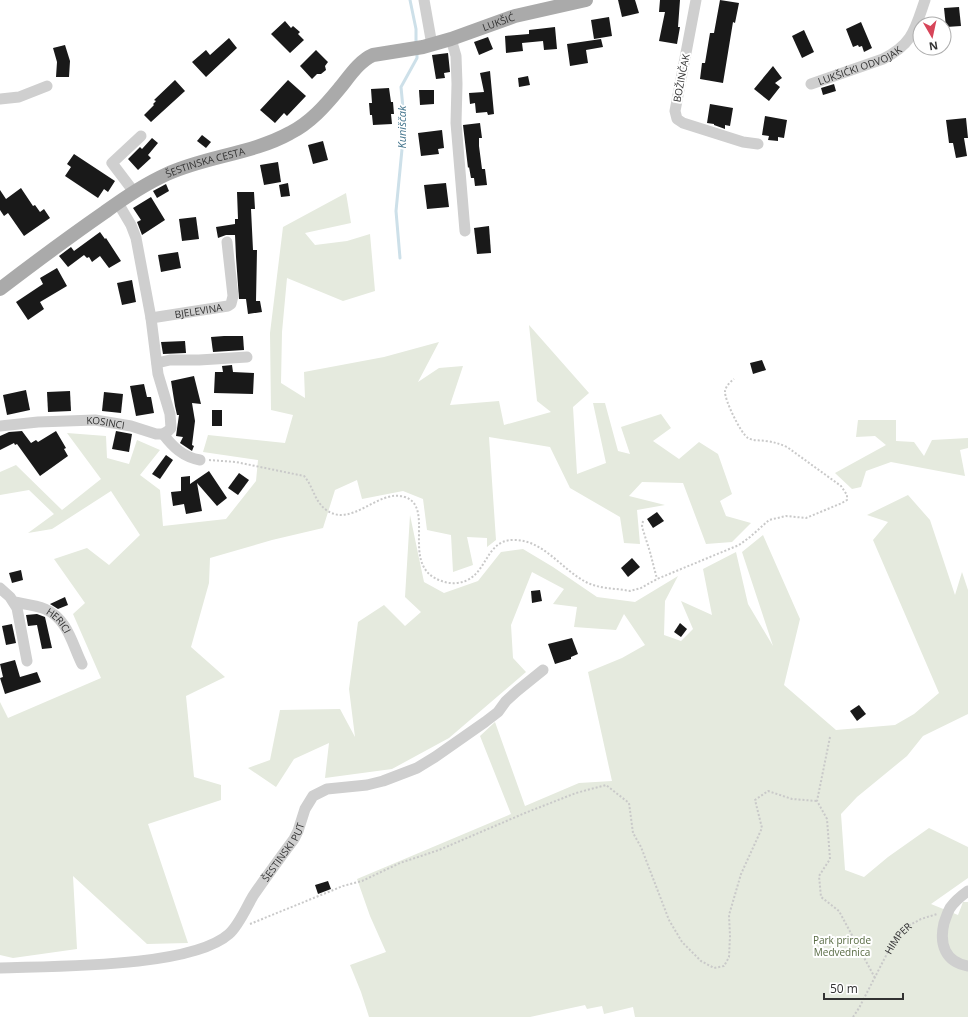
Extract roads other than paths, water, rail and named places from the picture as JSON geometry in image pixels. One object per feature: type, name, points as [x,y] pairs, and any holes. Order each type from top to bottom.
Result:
[{"type":"main road","name":"LUKŠIĆ","points":[[422,47],[451,39],[515,16],[586,0]]},
{"type":"main road","name":"ŠESTINSKA CESTA","points":[[0,289],[66,239],[118,203],[134,192],[167,174],[198,162],[256,147],[290,134],[314,116],[368,57],[422,47]]},
{"type":"street","points":[[422,47],[424,0]]},
{"type":"street","name":"BOŽINČAK","points":[[696,0],[675,111],[677,119],[683,123],[743,142],[758,144]]},
{"type":"street","name":"LUKŠIĆKI ODVOJAK","points":[[811,84],[883,60],[892,55],[910,39],[915,31],[925,0]]},
{"type":"street","points":[[451,39],[456,61],[456,127],[465,231]]},
{"type":"street","points":[[0,99],[19,97],[47,86]]},
{"type":"street","points":[[134,192],[112,163],[141,136]]},
{"type":"street","points":[[118,203],[131,225],[136,238],[151,318],[157,364],[171,422],[171,428],[163,434],[182,454],[200,460]]},
{"type":"street","name":"BJELEVINA","points":[[151,318],[228,306],[231,304],[234,296],[227,242]]},
{"type":"street","points":[[157,364],[170,360],[247,357]]},
{"type":"street","name":"KOSINCI","points":[[0,426],[38,422],[95,420],[131,426],[156,434],[163,434]]},
{"type":"street","points":[[0,588],[10,596],[14,602],[27,660]]},
{"type":"street","name":"HERICI","points":[[14,602],[41,608],[55,616],[67,629],[82,664]]},
{"type":"street","name":"ŠESTINSKI PUT","points":[[0,968],[116,962],[181,954],[198,950],[220,941],[230,934],[262,883],[294,839],[298,832],[305,809],[313,796],[326,789],[368,785],[383,781],[418,768],[498,712],[506,701],[543,670]]},
{"type":"street","points":[[968,891],[950,908],[946,915],[942,935],[944,947],[952,959],[968,966]]},
{"type":"waterway","name":"Kuniščak","points":[[410,0],[416,29],[416,45]]},
{"type":"waterway","name":"Kuniščak","points":[[400,258],[396,211],[404,119],[401,87],[417,58],[417,53]]},
{"type":"park label","name":"Park prirode Medvednica","points":[[842,946]]}]
